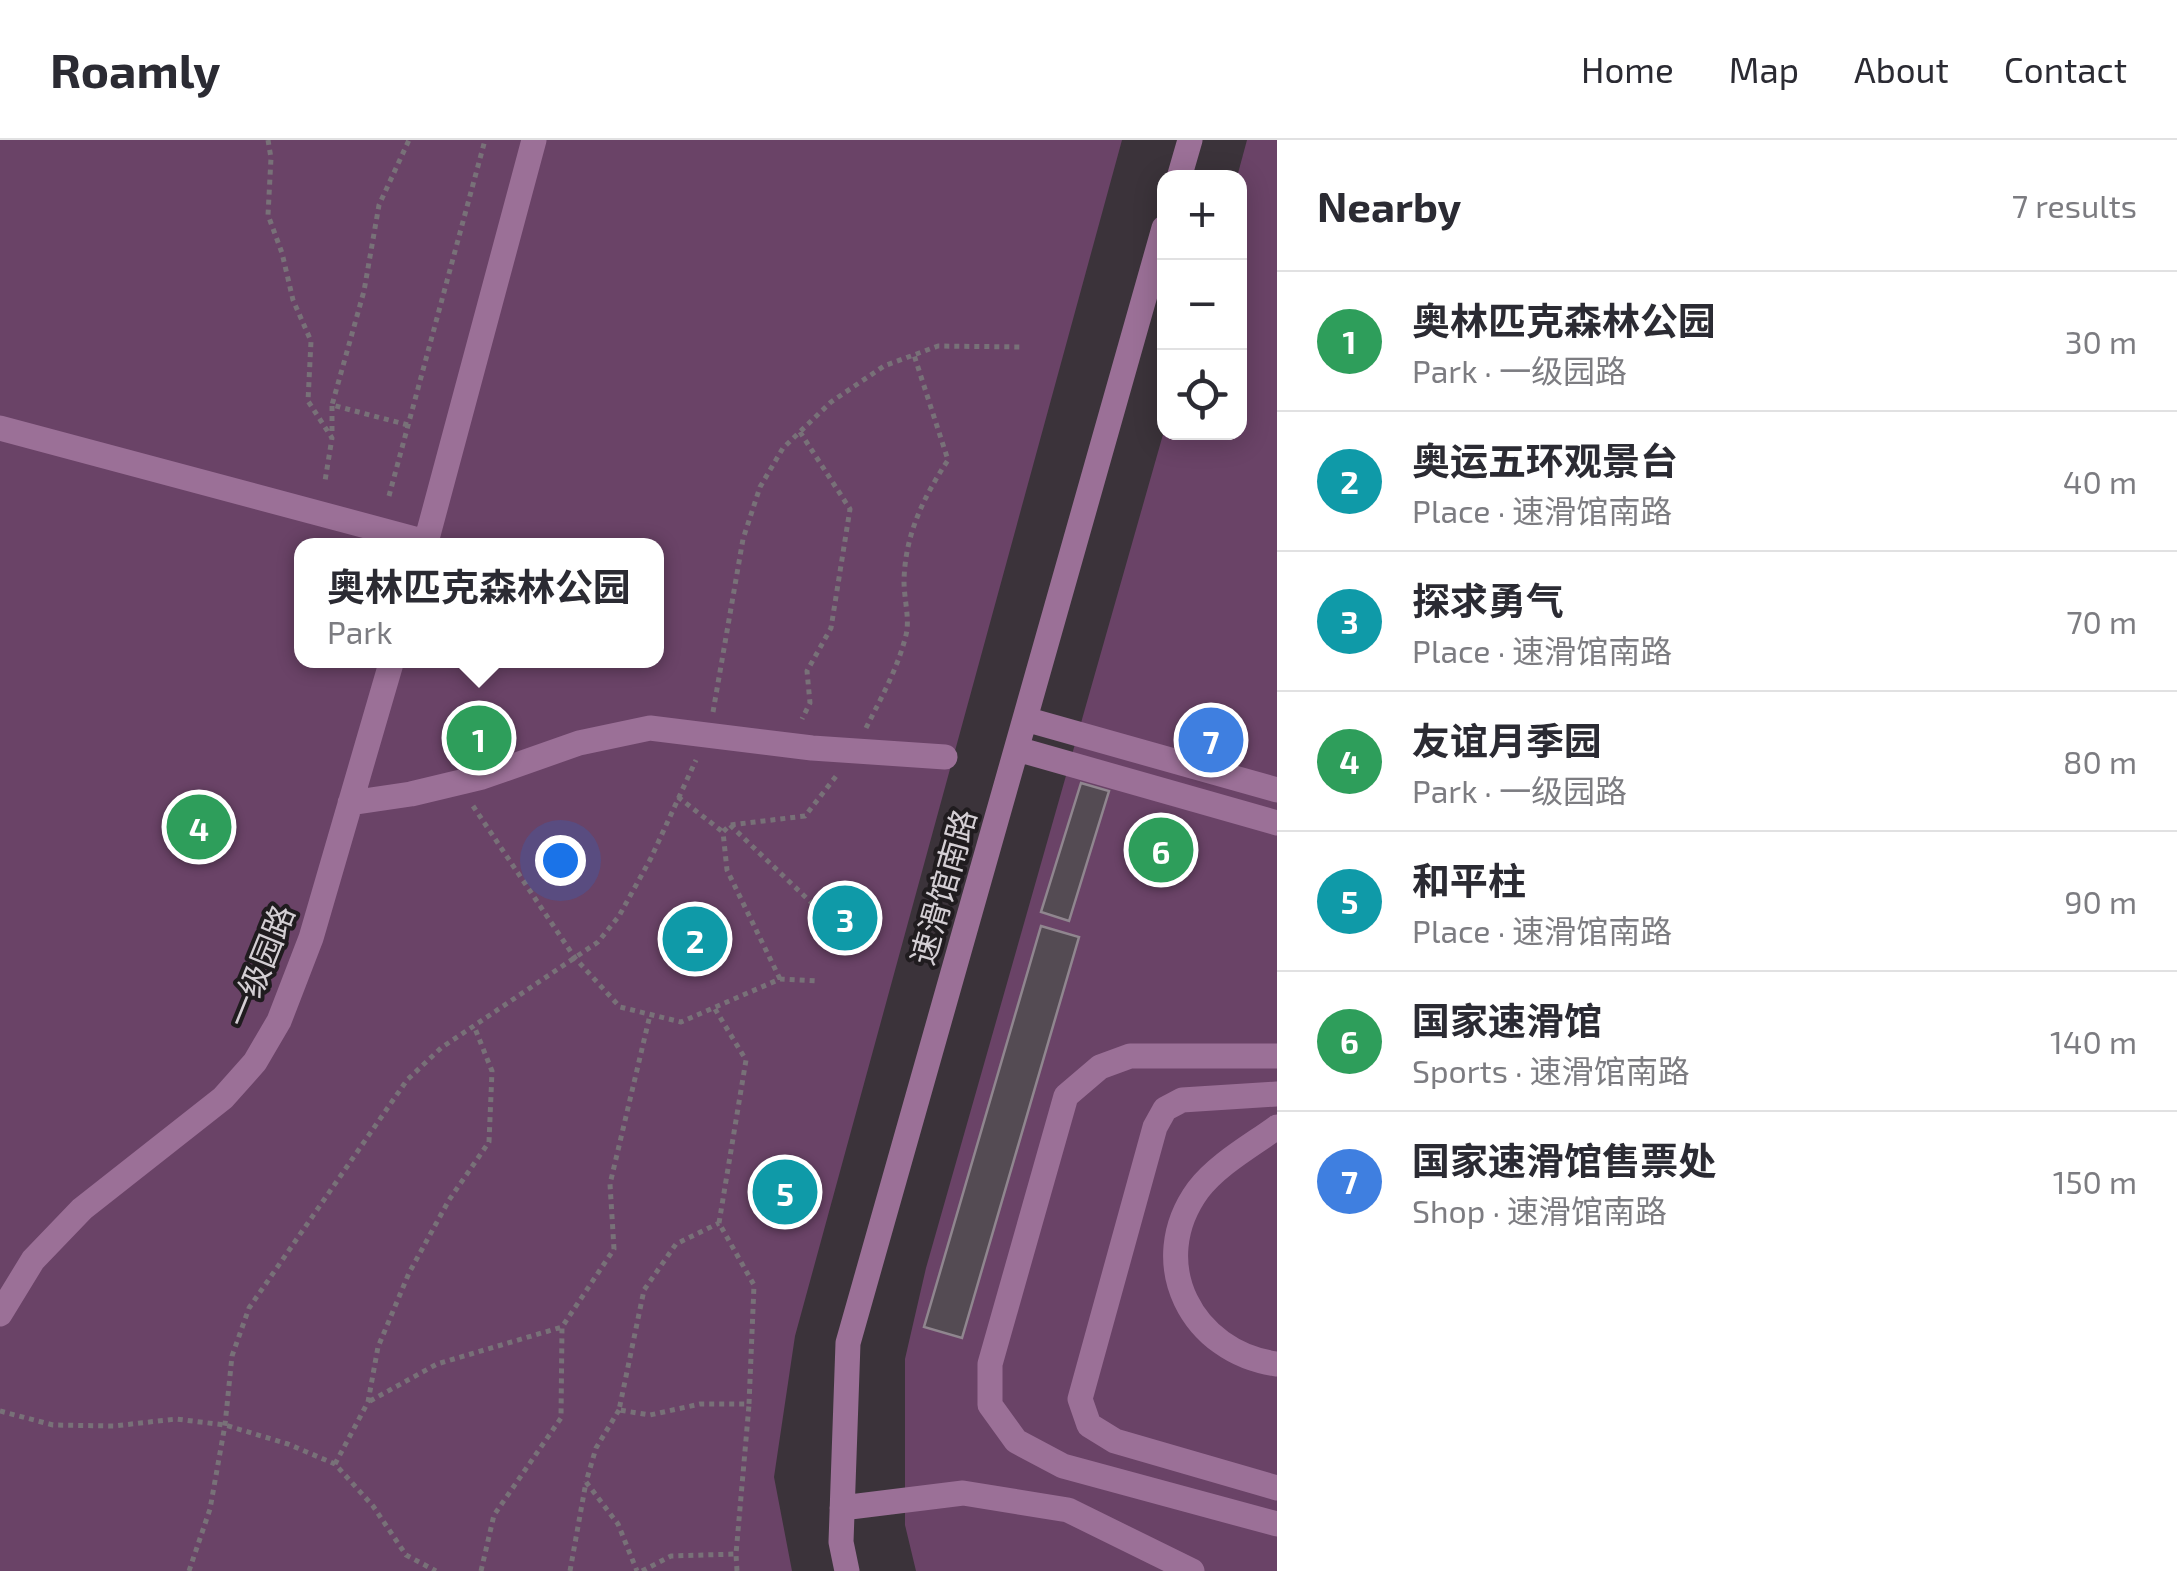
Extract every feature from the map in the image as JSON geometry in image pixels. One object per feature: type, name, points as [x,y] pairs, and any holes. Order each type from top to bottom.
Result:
[{"type":"street","points":[[427,538],[534,140]]},
{"type":"street","points":[[1181,170],[1190,140]]},
{"type":"street","name":"速滑馆南路","points":[[847,1571],[841,1542],[848,1343],[1157,253]]},
{"type":"street","points":[[0,428],[403,538]]},
{"type":"street","name":"一级园路","points":[[0,1314],[33,1260],[82,1209],[224,1098],[255,1062],[279,1021],[311,938],[390,668]]},
{"type":"street","points":[[1025,718],[1277,790]]},
{"type":"street","points":[[350,803],[457,783],[580,743],[650,728],[789,745],[945,757]]},
{"type":"street","points":[[1016,749],[1277,823]]},
{"type":"street","points":[[1277,1056],[1130,1056],[1100,1067],[1066,1096],[990,1364],[990,1405],[1016,1441],[1063,1466],[1277,1524]]},
{"type":"street","points":[[1277,1094],[1182,1100],[1165,1109],[1155,1127],[1080,1399],[1089,1425],[1115,1441],[1277,1488]]},
{"type":"street","points":[[1240,1097],[1277,1116]]},
{"type":"street","points":[[1277,1127],[1214,1172],[1200,1188],[1188,1206],[1176,1247],[1181,1289],[1202,1326],[1234,1353],[1277,1364]]},
{"type":"street","points":[[842,1508],[962,1493],[1068,1510],[1192,1571]]},
{"type":"path","points":[[268,140],[268,215],[293,300],[311,341],[308,401],[332,438]]},
{"type":"path","points":[[324,481],[332,438],[332,404],[364,291],[378,205],[409,140]]},
{"type":"path","points":[[389,496],[485,140]]},
{"type":"path","points":[[190,1571],[210,1509],[232,1356],[249,1308],[407,1080],[441,1048],[598,942],[619,916],[651,858],[708,736],[743,539],[760,486],[783,448],[830,402],[884,366],[938,346],[1021,347]]},
{"type":"path","points":[[723,832],[730,825],[806,816],[855,751],[894,672],[907,632],[907,542],[926,494],[948,460],[914,355]]},
{"type":"path","points":[[332,404],[408,425]]},
{"type":"path","points":[[789,745],[810,703],[807,670],[831,628],[850,509],[800,432]]},
{"type":"path","points":[[457,783],[575,958],[620,1007],[681,1022],[780,979],[817,981]]},
{"type":"path","points":[[677,797],[723,832],[727,870],[780,979]]},
{"type":"path","points":[[730,825],[818,909]]},
{"type":"path","points":[[716,1010],[746,1060],[719,1223],[754,1285],[737,1571]]},
{"type":"path","points":[[481,1571],[494,1514],[561,1418],[562,1327],[614,1249],[610,1184],[650,1014]]},
{"type":"path","points":[[335,1464],[368,1402],[378,1347],[409,1273],[450,1200],[489,1142],[492,1071],[474,1026]]},
{"type":"path","points":[[570,1571],[586,1482],[596,1448],[619,1410],[644,1290],[676,1244],[719,1223]]},
{"type":"path","points":[[368,1402],[438,1364],[562,1327]]},
{"type":"path","points":[[619,1410],[650,1415],[700,1404],[749,1404]]},
{"type":"path","points":[[0,1411],[53,1425],[114,1426],[176,1419],[225,1425],[288,1444],[335,1464],[373,1506],[406,1555],[436,1571]]},
{"type":"path","points":[[586,1482],[618,1524],[640,1571],[671,1556],[736,1554]]},
{"type":"shaded area","points":[[0,140],[1122,140],[795,1336],[774,1477],[792,1571],[0,1571]]},
{"type":"shaded area","points":[[1247,140],[1277,140],[1277,1571],[916,1571],[905,1525],[905,1359],[926,1268],[1161,440],[1247,440],[1247,170],[1239,170]]},
{"type":"building","points":[[1209,724],[1222,728],[1214,756],[1201,752]]},
{"type":"building","points":[[1081,783],[1109,791],[1069,921],[1041,912]]},
{"type":"building","points":[[1041,926],[1079,937],[962,1338],[924,1327]]},
{"type":"place","name":"奥林匹克森林公园","points":[[479,738]]},
{"type":"place","name":"国家速滑馆售票处","points":[[1211,740]]},
{"type":"place","name":"友谊月季园","points":[[199,827]]},
{"type":"place","name":"国家速滑馆","points":[[1161,850]]},
{"type":"place","name":"探求勇气","points":[[845,918]]},
{"type":"place","name":"奥运五环观景台","points":[[695,939]]},
{"type":"place","name":"和平柱","points":[[785,1192]]}]
